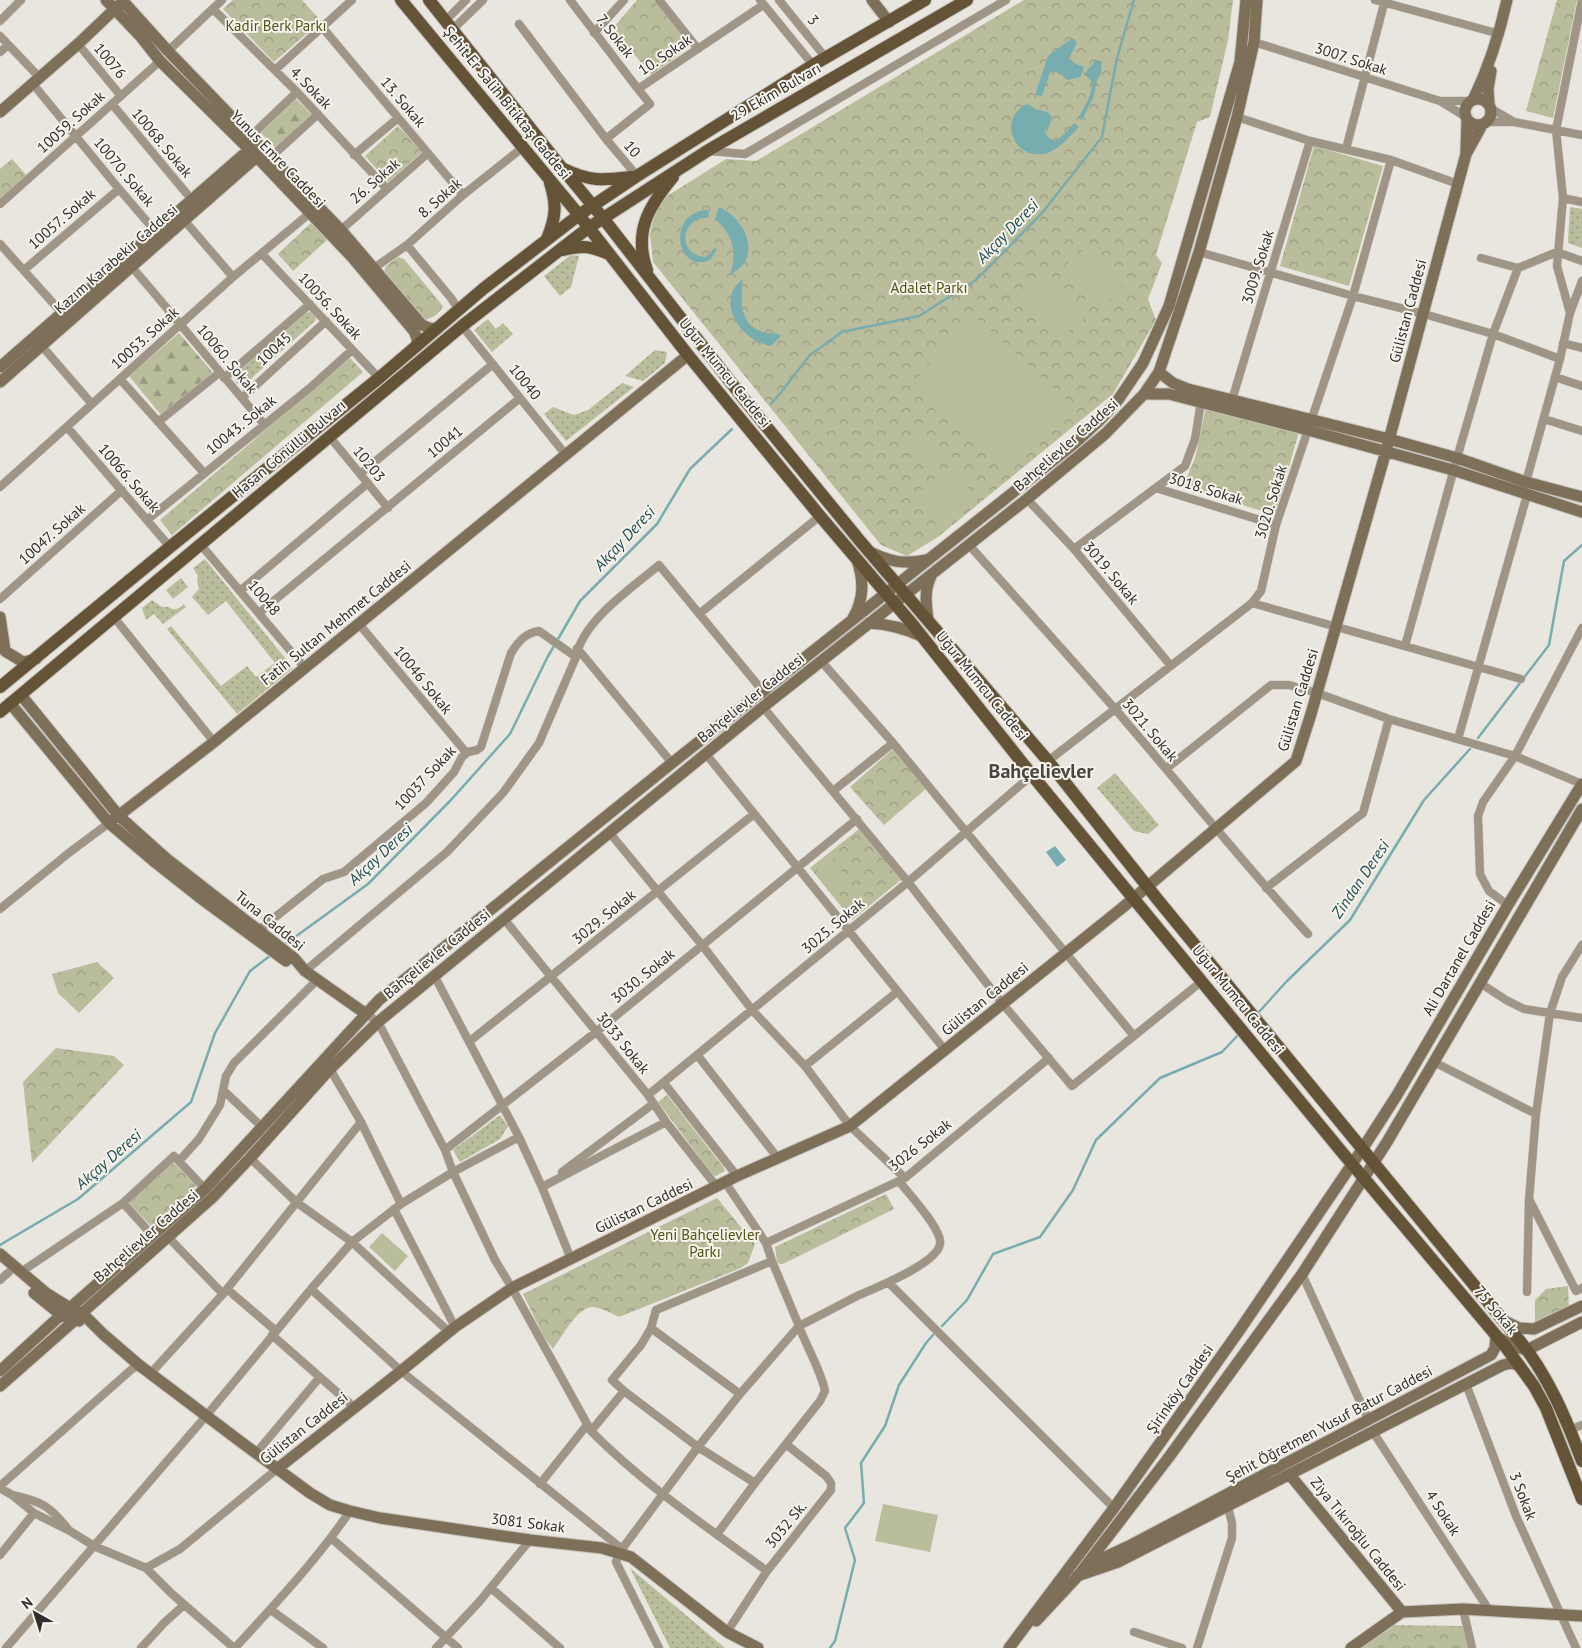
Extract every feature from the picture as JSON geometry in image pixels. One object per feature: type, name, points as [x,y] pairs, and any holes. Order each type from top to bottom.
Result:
[{"type":"main road","name":"Şehit Er Salih Bitiktaş Caddesi","points":[[401,0],[588,228]]},
{"type":"main road","name":"Şehit Er Salih Bitiktaş Caddesi","points":[[429,0],[561,167],[604,218]]},
{"type":"main road","name":"29 Ekim Bulvarı","points":[[593,205],[813,65],[925,0]]},
{"type":"main road","name":"29 Ekim Bulvarı","points":[[604,218],[682,166],[967,0]]},
{"type":"main road","points":[[653,284],[642,255],[643,228],[655,199],[682,166]]},
{"type":"main road","points":[[561,167],[581,177],[596,180],[637,176]]},
{"type":"main road","points":[[547,239],[555,212],[555,203],[548,178]]},
{"type":"main road","name":"Hasan Gönüllü Bulvarı","points":[[0,687],[379,378],[459,310],[547,239],[593,205]]},
{"type":"main road","name":"Hasan Gönüllü Bulvarı","points":[[0,712],[462,326],[556,252],[604,218]]},
{"type":"main road","name":"Uğur Mumcu Caddesi","points":[[604,218],[653,284],[743,398],[868,550],[1048,761],[1363,1148]]},
{"type":"main road","name":"Uğur Mumcu Caddesi","points":[[588,228],[688,355],[921,636],[1351,1164]]},
{"type":"main road","points":[[556,252],[578,246],[586,246],[610,255]]},
{"type":"main road","name":"75 Sokak","points":[[1363,1148],[1527,1350],[1576,1427],[1582,1461]]},
{"type":"main road","name":"75 Sokak","points":[[1351,1164],[1496,1334],[1520,1366],[1546,1408],[1582,1499]]},
{"type":"street","points":[[0,20],[21,0]]},
{"type":"street","points":[[168,50],[222,0]]},
{"type":"street","points":[[275,70],[352,0]]},
{"type":"street","points":[[449,25],[466,0]]},
{"type":"street","points":[[449,25],[483,0]]},
{"type":"street","name":"7. Sokak","points":[[570,0],[638,89]]},
{"type":"street","points":[[594,33],[624,0]]},
{"type":"street","points":[[659,0],[698,49]]},
{"type":"street","name":"3","points":[[779,0],[826,58]]},
{"type":"street","points":[[872,0],[889,22]]},
{"type":"street","points":[[707,151],[745,154],[1006,0]]},
{"type":"street","name":"Bahçelievler Caddesi","points":[[0,1371],[204,1189],[379,1000],[1088,431],[1118,400],[1143,364],[1169,306],[1240,62],[1246,0]]},
{"type":"street","name":"Bahçelievler Caddesi","points":[[0,1386],[212,1198],[330,1069],[378,1022],[767,704],[1027,499],[1105,434],[1144,394],[1159,372],[1199,252],[1237,117],[1254,42],[1257,0]]},
{"type":"street","points":[[1375,0],[1500,34]]},
{"type":"street","points":[[1508,0],[1500,34],[1490,64],[1466,108],[1466,118],[1474,125],[1514,122],[1582,135]]},
{"type":"street","points":[[1570,312],[1557,266],[1563,198],[1556,130],[1582,0]]},
{"type":"street","points":[[0,112],[78,44],[118,2]]},
{"type":"street","name":"Yunus Emre Caddesi","points":[[118,2],[168,50],[251,136],[253,153]]},
{"type":"street","name":"Yunus Emre Caddesi","points":[[118,2],[160,61],[253,153],[352,258],[414,331],[417,338],[417,346]]},
{"type":"street","points":[[761,2],[813,65]]},
{"type":"street","name":"10. Sokak","points":[[606,139],[650,104],[638,89],[698,49],[761,2]]},
{"type":"street","points":[[1346,149],[1384,2]]},
{"type":"street","name":"4. Sokak","points":[[213,9],[297,92],[387,189]]},
{"type":"street","points":[[519,24],[606,139]]},
{"type":"street","name":"13. Sokak","points":[[322,27],[464,195]]},
{"type":"street","name":"10070. Sokak","points":[[0,36],[76,135],[156,232]]},
{"type":"street","name":"3007. Sokak","points":[[1254,42],[1440,101],[1466,118]]},
{"type":"street","points":[[0,52],[8,44]]},
{"type":"street","name":"10076","points":[[78,44],[122,96]]},
{"type":"street","name":"10059. Sokak","points":[[0,204],[160,61]]},
{"type":"street","points":[[1485,124],[1492,115],[1490,107],[1490,64]]},
{"type":"street","points":[[251,136],[297,92]]},
{"type":"street","points":[[1472,100],[1482,99],[1490,107],[1514,122]]},
{"type":"street","name":"3007. Sokak","points":[[1440,101],[1472,100]]},
{"type":"street","name":"10068. Sokak","points":[[112,104],[192,200]]},
{"type":"street","points":[[271,157],[318,114]]},
{"type":"street","points":[[1237,117],[1310,141],[1391,160],[1458,184]]},
{"type":"street","points":[[354,155],[398,118]]},
{"type":"street","name":"Gülistan Caddesi","points":[[146,1568],[180,1548],[401,1372],[452,1329],[512,1288],[737,1176],[850,1126],[1134,898],[1296,762],[1318,693],[1424,314],[1466,154],[1466,118]]},
{"type":"street","name":"Gülistan Caddesi","points":[[1466,154],[1485,124]]},
{"type":"street","name":"10","points":[[606,139],[637,176]]},
{"type":"street","name":"3009. Sokak","points":[[1232,400],[1310,141]]},
{"type":"street","name":"8. Sokak","points":[[374,268],[407,245],[522,148]]},
{"type":"street","name":"Yunus Emre Caddesi","points":[[253,153],[271,157],[341,230],[422,325],[437,329]]},
{"type":"street","name":"Kazım Karabekir Caddesi","points":[[2,362],[62,313],[192,200],[253,153]]},
{"type":"street","name":"Kazım Karabekir Caddesi","points":[[0,382],[184,220],[253,153]]},
{"type":"street","name":"26. Sokak","points":[[341,230],[428,153]]},
{"type":"street","name":"3020. Sokak","points":[[1048,761],[1116,710],[1252,602],[1261,591],[1276,525],[1353,296],[1391,160]]},
{"type":"street","name":"10057. Sokak","points":[[24,270],[119,189]]},
{"type":"street","points":[[1563,198],[1582,202]]},
{"type":"street","name":"10053. Sokak","points":[[0,486],[233,277],[310,212]]},
{"type":"street","points":[[184,220],[233,277]]},
{"type":"street","points":[[0,244],[62,313]]},
{"type":"street","points":[[407,245],[459,310]]},
{"type":"street","points":[[1199,252],[1493,334],[1560,359]]},
{"type":"street","points":[[1481,258],[1518,268],[1557,252],[1582,261]]},
{"type":"street","name":"10056. Sokak","points":[[262,254],[379,378]]},
{"type":"street","name":"10060. Sokak","points":[[131,266],[264,424]]},
{"type":"street","points":[[1405,646],[1493,334],[1518,268]]},
{"type":"street","points":[[1526,482],[1560,359],[1570,312],[1582,281]]},
{"type":"street","points":[[158,422],[221,375],[310,304]]},
{"type":"street","name":"10045","points":[[242,398],[326,321]]},
{"type":"street","name":"10040","points":[[462,326],[566,455]]},
{"type":"street","points":[[1563,342],[1582,348]]},
{"type":"street","points":[[41,346],[92,404]]},
{"type":"street","name":"10043. Sokak","points":[[147,520],[311,387],[352,350]]},
{"type":"street","name":"Fatih Sultan Mehmet Caddesi","points":[[0,910],[214,742],[688,355]]},
{"type":"street","points":[[360,474],[494,364]]},
{"type":"street","points":[[1159,372],[1180,386],[1232,400],[1386,451],[1454,470],[1582,512]]},
{"type":"street","points":[[1555,377],[1582,386]]},
{"type":"street","points":[[120,379],[204,473]]},
{"type":"street","points":[[1144,394],[1169,394],[1310,425],[1389,439],[1457,458],[1526,482],[1582,497]]},
{"type":"street","name":"10041","points":[[259,613],[520,398]]},
{"type":"street","name":"3018. Sokak","points":[[1074,549],[1185,466],[1196,438],[1201,402]]},
{"type":"street","points":[[1544,419],[1582,431]]},
{"type":"street","name":"10066. Sokak","points":[[67,427],[170,547]]},
{"type":"street","name":"10203","points":[[330,436],[388,508]]},
{"type":"street","points":[[240,591],[368,483]]},
{"type":"street","name":"3018. Sokak","points":[[1156,488],[1276,525]]},
{"type":"street","name":"10047. Sokak","points":[[0,599],[122,490]]},
{"type":"street","points":[[1458,739],[1527,495]]},
{"type":"street","name":"3019. Sokak","points":[[1027,499],[1074,549],[1170,666]]},
{"type":"street","points":[[699,614],[820,516]]},
{"type":"street","name":"10048","points":[[201,545],[305,668]]},
{"type":"street","name":"3021. Sokak","points":[[969,545],[1116,710],[1266,888],[1308,934]]},
{"type":"street","points":[[868,550],[888,560],[902,563],[929,559]]},
{"type":"street","points":[[852,620],[862,592],[862,579],[857,560]]},
{"type":"street","points":[[305,971],[447,852],[503,793],[539,743],[576,657],[578,648],[599,615],[659,565],[762,691],[767,704],[1002,1003],[1072,1086],[1202,981]]},
{"type":"street","points":[[928,620],[926,590],[932,574]]},
{"type":"street","points":[[1252,602],[1521,679]]},
{"type":"street","points":[[113,616],[214,742]]},
{"type":"street","points":[[0,617],[5,651],[23,662],[36,659]]},
{"type":"street","points":[[869,623],[898,626],[921,636]]},
{"type":"street","name":"10046 Sokak","points":[[359,624],[464,750],[468,752]]},
{"type":"street","points":[[1508,905],[1488,891],[1480,874],[1478,816],[1483,802],[1515,756],[1582,628]]},
{"type":"street","name":"10037 Sokak","points":[[259,934],[323,879],[344,872],[414,814],[454,772],[462,757],[468,752],[481,747],[511,653],[518,642],[525,636],[539,631],[576,657]]},
{"type":"street","points":[[578,648],[672,763]]},
{"type":"street","points":[[821,661],[893,744],[1134,1036]]},
{"type":"street","points":[[1166,770],[1271,685],[1289,685],[1318,693],[1389,720],[1515,756],[1582,784]]},
{"type":"street","name":"Tuna Caddesi","points":[[21,695],[120,816],[167,859],[292,961],[366,1014]]},
{"type":"street","name":"Tuna Caddesi","points":[[10,703],[109,823],[156,863],[259,934]]},
{"type":"street","points":[[1266,888],[1363,814],[1389,720]]},
{"type":"street","points":[[834,791],[893,744]]},
{"type":"street","points":[[706,754],[945,1050]]},
{"type":"street","name":"3025. Sokak","points":[[648,1096],[908,882],[1032,774]]},
{"type":"street","name":"Ali Dartanel Caddesi","points":[[1363,1148],[1397,1095],[1508,905],[1582,784]]},
{"type":"street","name":"Ali Dartanel Caddesi","points":[[1374,1163],[1582,809]]},
{"type":"street","name":"3029. Sokak","points":[[470,1041],[754,814]]},
{"type":"street","name":"3030. Sokak","points":[[445,1150],[596,1032],[857,819]]},
{"type":"street","points":[[609,832],[702,945],[753,1011],[805,1066],[850,1126],[902,1180],[937,1230],[941,1244],[937,1252],[926,1261],[889,1284],[860,1295],[799,1326],[740,1394],[698,1447],[621,1551],[616,1562],[659,1648]]},
{"type":"street","name":"3033 Sokak","points":[[504,919],[648,1096],[666,1122],[721,1185],[766,1243],[823,1380],[825,1391],[820,1401],[787,1445]]},
{"type":"street","points":[[1527,1292],[1529,1200],[1536,1114],[1550,1013],[1562,978],[1582,945]]},
{"type":"street","points":[[434,975],[519,1137],[542,1187],[571,1259]]},
{"type":"street","points":[[179,1161],[205,1130],[220,1105],[226,1076],[234,1062],[266,1033],[317,980]]},
{"type":"street","points":[[1480,984],[1524,1009],[1582,1018]]},
{"type":"street","points":[[805,1066],[897,992]]},
{"type":"street","points":[[366,1014],[378,1022],[445,1150],[453,1172],[495,1260],[589,1428],[604,1444],[664,1494],[767,1571]]},
{"type":"street","points":[[698,1056],[777,1157]]},
{"type":"street","name":"3026 Sokak","points":[[766,1243],[902,1180],[1049,1058]]},
{"type":"street","points":[[1434,1062],[1536,1114]]},
{"type":"street","points":[[330,1069],[361,1122],[452,1329]]},
{"type":"street","name":"3033 Sokak","points":[[664,1083],[737,1176]]},
{"type":"street","points":[[223,1090],[262,1128]]},
{"type":"street","points":[[542,1187],[653,1104]]},
{"type":"street","points":[[151,1373],[225,1291],[361,1122]]},
{"type":"street","points":[[542,1187],[666,1122]]},
{"type":"street","points":[[6,1648],[206,1416],[352,1242],[397,1206],[453,1172],[519,1137]]},
{"type":"street","name":"Şirinköy Caddesi","points":[[1012,1645],[1114,1508],[1239,1331],[1363,1148]]},
{"type":"street","points":[[7,1272],[123,1203],[174,1156],[204,1189]]},
{"type":"street","points":[[250,1158],[296,1202],[352,1242],[452,1329]]},
{"type":"street","name":"Şirinköy Caddesi","points":[[1012,1645],[1078,1577],[1302,1274],[1374,1163]]},
{"type":"street","points":[[1529,1200],[1576,1291],[1582,1288]]},
{"type":"street","points":[[123,1203],[153,1236]]},
{"type":"street","points":[[168,1237],[355,1408]]},
{"type":"street","points":[[0,1254],[7,1272],[46,1293],[66,1312],[79,1316]]},
{"type":"street","points":[[755,1483],[698,1447],[612,1380],[641,1345],[651,1328],[656,1310],[772,1261]]},
{"type":"street","points":[[1302,1274],[1369,1421]]},
{"type":"street","points":[[889,1284],[1114,1508]]},
{"type":"street","points":[[311,1289],[401,1372],[621,1551]]},
{"type":"street","points":[[1504,1321],[1519,1328],[1534,1329],[1582,1306]]},
{"type":"street","name":"3081 Sokak","points":[[79,1316],[206,1416],[277,1469],[324,1501],[350,1511],[380,1518],[621,1551],[727,1632],[755,1647]]},
{"type":"street","points":[[1496,1334],[1507,1344],[1520,1350],[1527,1350],[1582,1322]]},
{"type":"street","points":[[651,1328],[740,1394]]},
{"type":"street","name":"Şehit Öğretmen Yusuf Batur Caddesi","points":[[1085,1566],[1129,1546],[1491,1355],[1495,1348],[1496,1334]]},
{"type":"street","points":[[1539,1368],[1542,1350],[1554,1336]]},
{"type":"street","name":"Şehit Öğretmen Yusuf Batur Caddesi","points":[[1078,1577],[1118,1562],[1503,1365],[1512,1363],[1520,1366]]},
{"type":"street","points":[[139,1365],[132,1369],[0,1487],[34,1513],[70,1531],[94,1546],[146,1568],[184,1605],[235,1648],[271,1610],[332,1538],[350,1511]]},
{"type":"street","points":[[256,1453],[320,1377]]},
{"type":"street","name":"3 Sokak","points":[[1466,1384],[1516,1516],[1576,1648]]},
{"type":"street","points":[[540,1484],[624,1391]]},
{"type":"street","name":"4 Sokak","points":[[1374,1432],[1489,1610]]},
{"type":"street","points":[[717,1534],[755,1483],[787,1445]]},
{"type":"street","name":"3032 Sk.","points":[[727,1632],[767,1571],[831,1490],[831,1483],[826,1476],[787,1445]]},
{"type":"street","name":"Ziya Tıkıroğlu Caddesi","points":[[1290,1475],[1402,1612],[1463,1609],[1582,1616]]},
{"type":"street","points":[[12,1495],[42,1503],[59,1517],[70,1531]]},
{"type":"street","points":[[1197,1648],[1232,1538],[1232,1524],[1228,1507]]},
{"type":"street","points":[[0,1555],[34,1513]]},
{"type":"street","points":[[332,1538],[458,1648]]},
{"type":"street","points":[[436,1648],[491,1588],[530,1540]]},
{"type":"street","points":[[1075,1560],[1085,1566]]},
{"type":"street","points":[[1067,1570],[1078,1577]]},
{"type":"street","points":[[491,1588],[560,1648]]},
{"type":"street","points":[[140,1648],[184,1605]]},
{"type":"street","points":[[1463,1609],[1472,1648]]},
{"type":"street","points":[[271,1610],[323,1648]]},
{"type":"street","points":[[1350,1648],[1402,1612]]},
{"type":"street","points":[[1134,1632],[1182,1648]]},
{"type":"green space","name":"Kadir Berk Parkı","points":[[233,0],[302,0],[321,21],[274,62],[223,9]]},
{"type":"green space","points":[[637,0],[654,0],[692,45],[651,75],[613,28]]},
{"type":"green space","name":"Adalet Parkı","points":[[1024,0],[1233,0],[1228,40],[1210,117],[1197,122],[1156,255],[1162,263],[1148,299],[1156,320],[1113,394],[938,537],[907,556],[881,545],[653,262],[650,234],[655,213],[667,196],[726,159],[756,161]]},
{"type":"green space","points":[[1557,0],[1577,0],[1553,118],[1526,111]]},
{"type":"green space","points":[[296,99],[311,114],[276,148],[261,133]]},
{"type":"green space","points":[[398,126],[422,152],[388,182],[365,156]]},
{"type":"green space","points":[[1314,146],[1383,166],[1349,286],[1280,266]]},
{"type":"green space","points":[[12,159],[27,176],[0,199],[0,169]]},
{"type":"green space","points":[[1570,207],[1582,209],[1582,248],[1568,243]]},
{"type":"green space","points":[[312,222],[328,239],[293,271],[278,254]]},
{"type":"green space","points":[[1089,245],[1123,288],[1099,307],[1065,265]]},
{"type":"green space","points":[[571,255],[579,256],[571,287],[560,296],[544,276]]},
{"type":"green space","points":[[398,257],[404,259],[443,306],[436,315],[425,320],[383,275],[386,266]]},
{"type":"green space","points":[[1051,275],[1085,318],[1058,340],[1024,297]]},
{"type":"green space","points":[[311,312],[315,315],[316,320],[244,385],[236,383],[234,375],[305,313]]},
{"type":"green space","points":[[974,316],[1071,404],[1012,467],[916,379]]},
{"type":"green space","points":[[488,319],[496,329],[503,323],[513,334],[492,352],[474,330]]},
{"type":"green space","points":[[179,333],[213,373],[162,416],[129,376]]},
{"type":"green space","points":[[655,350],[667,352],[665,363],[643,381],[625,376]]},
{"type":"green space","points":[[350,358],[363,372],[172,535],[160,520]]},
{"type":"green space","points":[[622,383],[634,387],[566,441],[544,414],[553,407],[574,415],[588,410]]},
{"type":"green space","points":[[1206,407],[1299,432],[1275,515],[1177,485],[1180,476],[1187,477],[1195,458]]},
{"type":"green space","points":[[922,437],[943,462],[929,474],[908,449]]},
{"type":"green space","points":[[950,466],[978,500],[945,527],[917,493]]},
{"type":"green space","points":[[205,559],[293,668],[237,714],[167,629],[171,626],[221,686],[247,666],[256,677],[275,663],[226,601],[208,615],[192,597],[199,589],[198,576],[193,568]]},
{"type":"green space","points":[[181,578],[188,587],[173,599],[166,590]]},
{"type":"green space","points":[[152,600],[162,607],[177,609],[184,604],[186,607],[163,624],[154,614],[146,620],[142,608]]},
{"type":"green space","points":[[893,749],[927,788],[884,825],[850,787]]},
{"type":"green space","points":[[1115,773],[1159,825],[1148,834],[1134,831],[1097,788]]},
{"type":"green space","points":[[859,829],[902,879],[852,920],[810,868]]},
{"type":"green space","points":[[830,855],[850,883],[834,894],[814,866]]},
{"type":"green space","points":[[97,962],[114,978],[79,1013],[58,993],[52,974]]},
{"type":"green space","points":[[56,1048],[114,1056],[124,1065],[32,1163],[23,1082]]},
{"type":"green space","points":[[667,1095],[725,1171],[716,1176],[713,1175],[658,1102]]},
{"type":"green space","points":[[500,1115],[508,1126],[500,1139],[460,1162],[453,1150]]},
{"type":"green space","points":[[172,1161],[196,1186],[152,1227],[128,1202]]},
{"type":"green space","points":[[886,1194],[894,1209],[785,1263],[777,1262],[775,1247]]},
{"type":"green space","name":"Yeni Bahçelievler Parkı","points":[[717,1198],[755,1244],[748,1263],[741,1268],[619,1317],[600,1308],[587,1308],[565,1330],[553,1349],[544,1337],[523,1294]]},
{"type":"green space","points":[[382,1233],[408,1256],[395,1271],[369,1247]]},
{"type":"green space","points":[[1568,1286],[1569,1310],[1535,1326],[1535,1300],[1546,1289]]},
{"type":"green space","points":[[883,1504],[938,1515],[930,1552],[875,1541]]},
{"type":"green space","points":[[630,1568],[725,1648],[670,1648]]},
{"type":"green space","points":[[1393,1625],[1463,1626],[1468,1648],[1360,1648]]},
{"type":"water","points":[[1071,39],[1077,42],[1069,59],[1084,67],[1080,77],[1067,80],[1061,74],[1053,71],[1050,73],[1042,96],[1035,95],[1048,56]]},
{"type":"water","points":[[1095,60],[1102,61],[1101,73],[1097,80],[1094,96],[1082,120],[1078,118],[1088,100],[1092,85],[1091,80],[1085,75]]},
{"type":"water","points":[[1027,104],[1050,114],[1052,117],[1049,127],[1045,131],[1050,139],[1055,141],[1061,137],[1074,123],[1079,127],[1062,144],[1050,152],[1038,154],[1028,152],[1019,147],[1011,130],[1012,120],[1017,111]]},
{"type":"water","points":[[719,207],[733,216],[747,237],[748,254],[745,262],[731,275],[732,244],[726,231],[715,219]]},
{"type":"water","points":[[709,210],[708,218],[699,219],[687,229],[686,244],[696,255],[705,257],[714,248],[717,249],[710,260],[698,262],[689,259],[683,251],[680,241],[681,230],[686,220],[695,213]]},
{"type":"water","points":[[743,279],[742,304],[746,319],[757,330],[781,336],[771,346],[760,343],[749,336],[734,318],[731,298],[735,288]]},
{"type":"water","points":[[1055,846],[1066,860],[1057,867],[1046,852]]},
{"type":"waterway","name":"Akçay Deresi","points":[[771,404],[810,355],[842,332],[919,316],[976,280],[1042,213],[1102,137],[1117,58],[1134,0]]},
{"type":"waterway","name":"Akçay Deresi","points":[[284,945],[368,884],[450,801],[510,734],[547,658],[580,601],[657,524],[690,469],[732,429]]},
{"type":"waterway","name":"Zindan Deresi","points":[[1478,738],[1549,645],[1564,561],[1582,545]]},
{"type":"waterway","name":"Zindan Deresi","points":[[1258,1013],[1287,981],[1350,920],[1424,800],[1470,749]]},
{"type":"waterway","name":"Akçay Deresi","points":[[0,1245],[78,1199],[191,1102],[215,1033],[250,971],[271,955]]},
{"type":"waterway","name":"Zindan Deresi","points":[[942,1326],[967,1300],[993,1254],[1040,1237],[1073,1190],[1096,1140],[1160,1078],[1222,1052],[1239,1034]]},
{"type":"waterway","name":"Zindan Deresi","points":[[830,1648],[835,1641],[855,1560],[845,1528],[864,1503],[861,1463],[885,1426],[899,1385],[933,1335]]},
{"type":"district","name":"Bahçelievler","points":[[1041,771]]}]
